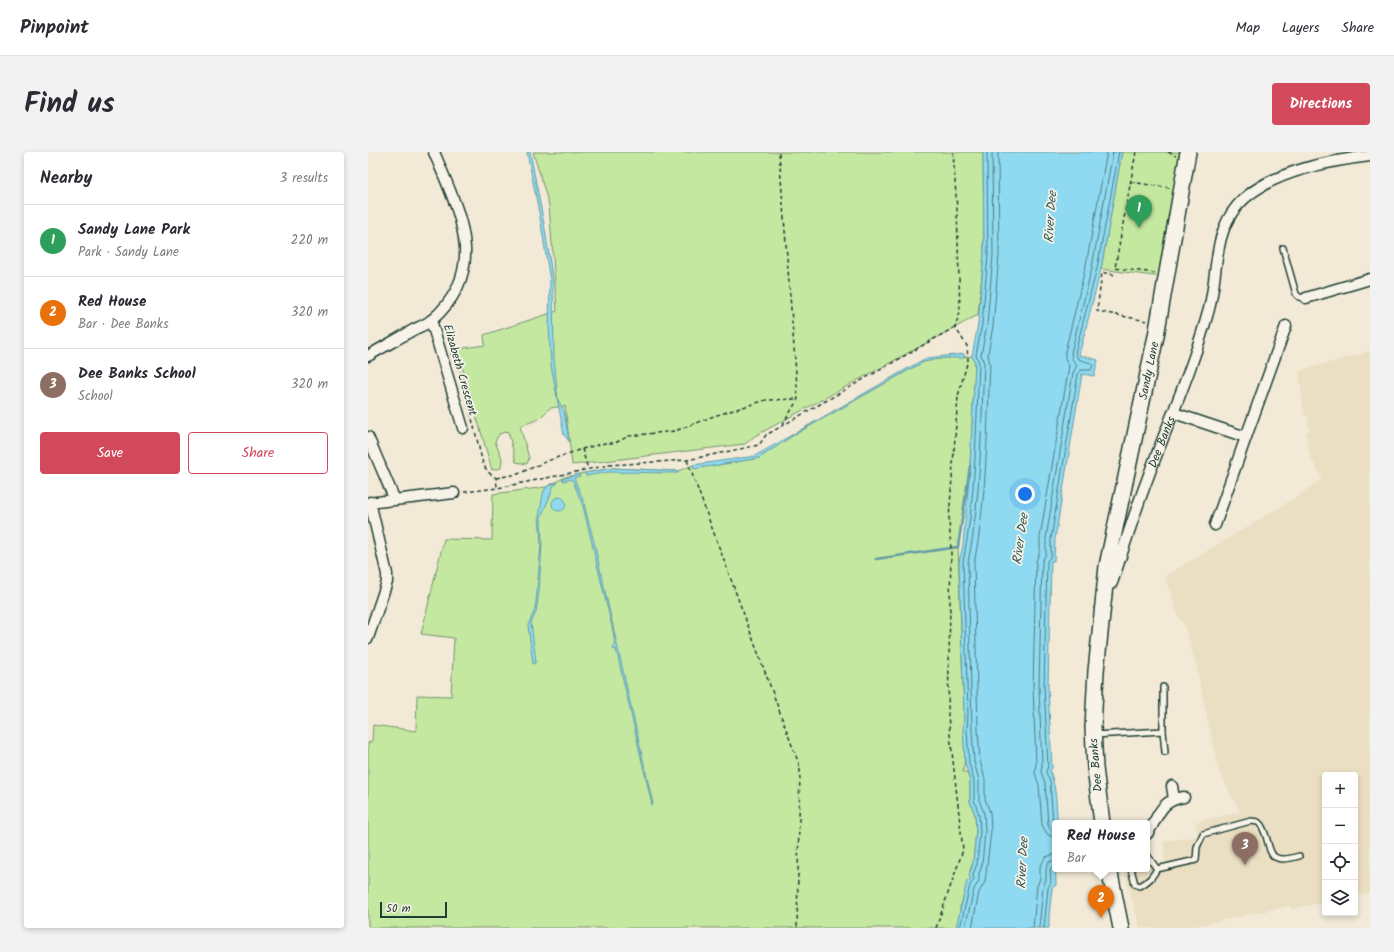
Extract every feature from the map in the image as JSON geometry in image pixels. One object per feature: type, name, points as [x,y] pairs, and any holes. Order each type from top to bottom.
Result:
[{"type":"main road","name":"Sandy Lane","points":[[1104,588],[1118,510],[1168,275],[1188,152]]},
{"type":"main road","name":"Dee Banks","points":[[1102,820],[1094,768],[1093,735],[1096,678],[1104,588]]},
{"type":"main road","points":[[1110,872],[1121,928]]},
{"type":"street","name":"Elizabeth Crescent","points":[[368,356],[431,320],[455,294],[465,270],[463,228],[434,152]]},
{"type":"street","name":"Dee Banks","points":[[1104,588],[1112,583],[1147,479],[1174,413],[1209,309],[1224,229],[1237,206],[1245,197],[1278,177],[1310,167],[1370,156]]},
{"type":"street","points":[[1306,298],[1370,279]]},
{"type":"street","name":"Elizabeth Crescent","points":[[431,320],[463,428]]},
{"type":"street","points":[[1215,524],[1286,326]]},
{"type":"street","points":[[1174,413],[1246,437]]},
{"type":"street","points":[[368,438],[394,498]]},
{"type":"street","points":[[368,638],[387,582],[387,574],[369,502],[394,498],[454,493]]},
{"type":"street","points":[[1150,829],[1157,818],[1160,808],[1179,798],[1172,786]]},
{"type":"lane","points":[[1283,248],[1296,294],[1299,297],[1306,298]]},
{"type":"lane","points":[[1163,687],[1163,730],[1165,752]]},
{"type":"lane","points":[[1093,735],[1163,730]]},
{"type":"lane","points":[[1132,872],[1135,884],[1139,886],[1150,880],[1157,869],[1196,860],[1197,847],[1203,834],[1251,821],[1258,822],[1261,825],[1272,855],[1280,860],[1299,856]]},
{"type":"lane","points":[[1150,859],[1157,869]]},
{"type":"path","points":[[454,493],[498,488],[609,465],[687,460],[759,445],[766,435],[955,327],[960,312],[957,210],[953,152]]},
{"type":"path","points":[[1136,152],[1115,268],[1168,275]]},
{"type":"path","points":[[779,153],[798,399],[782,426]]},
{"type":"path","points":[[1131,182],[1182,190]]},
{"type":"path","points":[[1114,275],[1110,273],[1102,273],[1097,311],[1158,323]]},
{"type":"path","points":[[936,928],[963,850],[948,716],[951,550],[949,519],[958,396],[968,360],[967,346],[955,327]]},
{"type":"path","points":[[440,350],[446,348],[452,354],[464,378],[464,386],[483,464],[488,472],[496,478],[498,488]]},
{"type":"path","points":[[496,478],[518,474],[547,461],[605,442],[615,443],[629,436],[675,431],[714,416],[766,400],[798,399]]},
{"type":"path","points":[[582,449],[588,470]]},
{"type":"path","points":[[687,460],[800,767],[797,928]]},
{"type":"shaded area","points":[[1370,351],[1370,893],[1358,895],[1358,772],[1322,772],[1322,903],[1292,909],[1289,906],[1187,928],[1140,928],[1125,872],[1150,872],[1150,863],[1156,862],[1165,868],[1164,841],[1189,838],[1198,835],[1195,822],[1240,812],[1218,770],[1196,664],[1183,622],[1178,616],[1165,576],[1298,496],[1322,479],[1310,456],[1305,432],[1309,431],[1307,416],[1304,416],[1299,371]]},
{"type":"green space","points":[[533,152],[983,152],[984,254],[978,315],[755,436],[745,444],[572,465],[565,406],[550,408],[539,419],[520,426],[529,458],[527,464],[516,462],[508,431],[499,434],[495,442],[502,458],[501,468],[492,470],[457,349],[485,345],[484,335],[557,311],[549,205]]},
{"type":"green space","points":[[1122,152],[1184,152],[1161,277],[1101,269]]},
{"type":"green space","points":[[972,356],[975,363],[970,466],[958,547],[965,758],[963,772],[967,772],[970,781],[970,801],[975,815],[976,831],[973,863],[970,870],[971,880],[960,907],[960,914],[956,928],[368,928],[368,743],[372,741],[373,725],[416,731],[417,695],[451,696],[454,638],[421,634],[444,539],[492,540],[493,494],[546,487],[565,477],[613,468],[678,471],[693,465],[718,465],[759,458],[792,436],[923,362],[944,358]]},
{"type":"water","points":[[527,152],[530,152],[545,229],[553,282],[554,358],[558,400],[564,411],[569,441],[564,435],[551,365],[549,327],[550,281],[540,217]]},
{"type":"water","name":"River Dee","points":[[983,152],[1122,152],[1101,269],[1079,355],[1098,360],[1094,376],[1082,374],[1055,539],[1054,561],[1051,561],[1048,687],[1052,768],[1050,771],[1056,797],[1057,820],[1052,820],[1052,872],[1056,872],[1056,885],[1052,888],[1049,928],[956,928],[967,881],[971,880],[969,875],[973,863],[976,831],[975,815],[970,801],[970,781],[965,763],[959,562],[963,545],[970,466],[975,363],[972,356],[978,324],[984,254]]},
{"type":"water","points":[[964,354],[964,358],[944,358],[923,362],[792,436],[759,458],[694,469],[693,465],[755,456],[926,358]]},
{"type":"water","points":[[613,468],[678,471],[678,473],[608,472],[586,476],[585,473]]},
{"type":"water","points":[[579,474],[580,476],[574,478],[583,500],[594,542],[652,805],[616,649],[614,650],[613,647],[615,646],[613,631],[583,506],[572,479],[564,481],[562,479]]},
{"type":"water","points":[[557,482],[558,483],[553,486],[541,517],[542,543],[539,592],[536,612],[531,623],[536,662],[533,664],[528,625],[534,612],[536,602],[541,544],[539,517],[543,494],[546,487]]},
{"type":"water","points":[[556,497],[562,497],[566,501],[566,507],[562,511],[556,511],[552,507],[552,501]]},
{"type":"waterway","points":[[876,559],[958,547],[970,466]]},
{"type":"place","name":"Sandy Lane Park","points":[[1139,228]]},
{"type":"place","name":"Dee Banks School","points":[[1245,865]]},
{"type":"place","name":"Red House","points":[[1101,918]]}]
